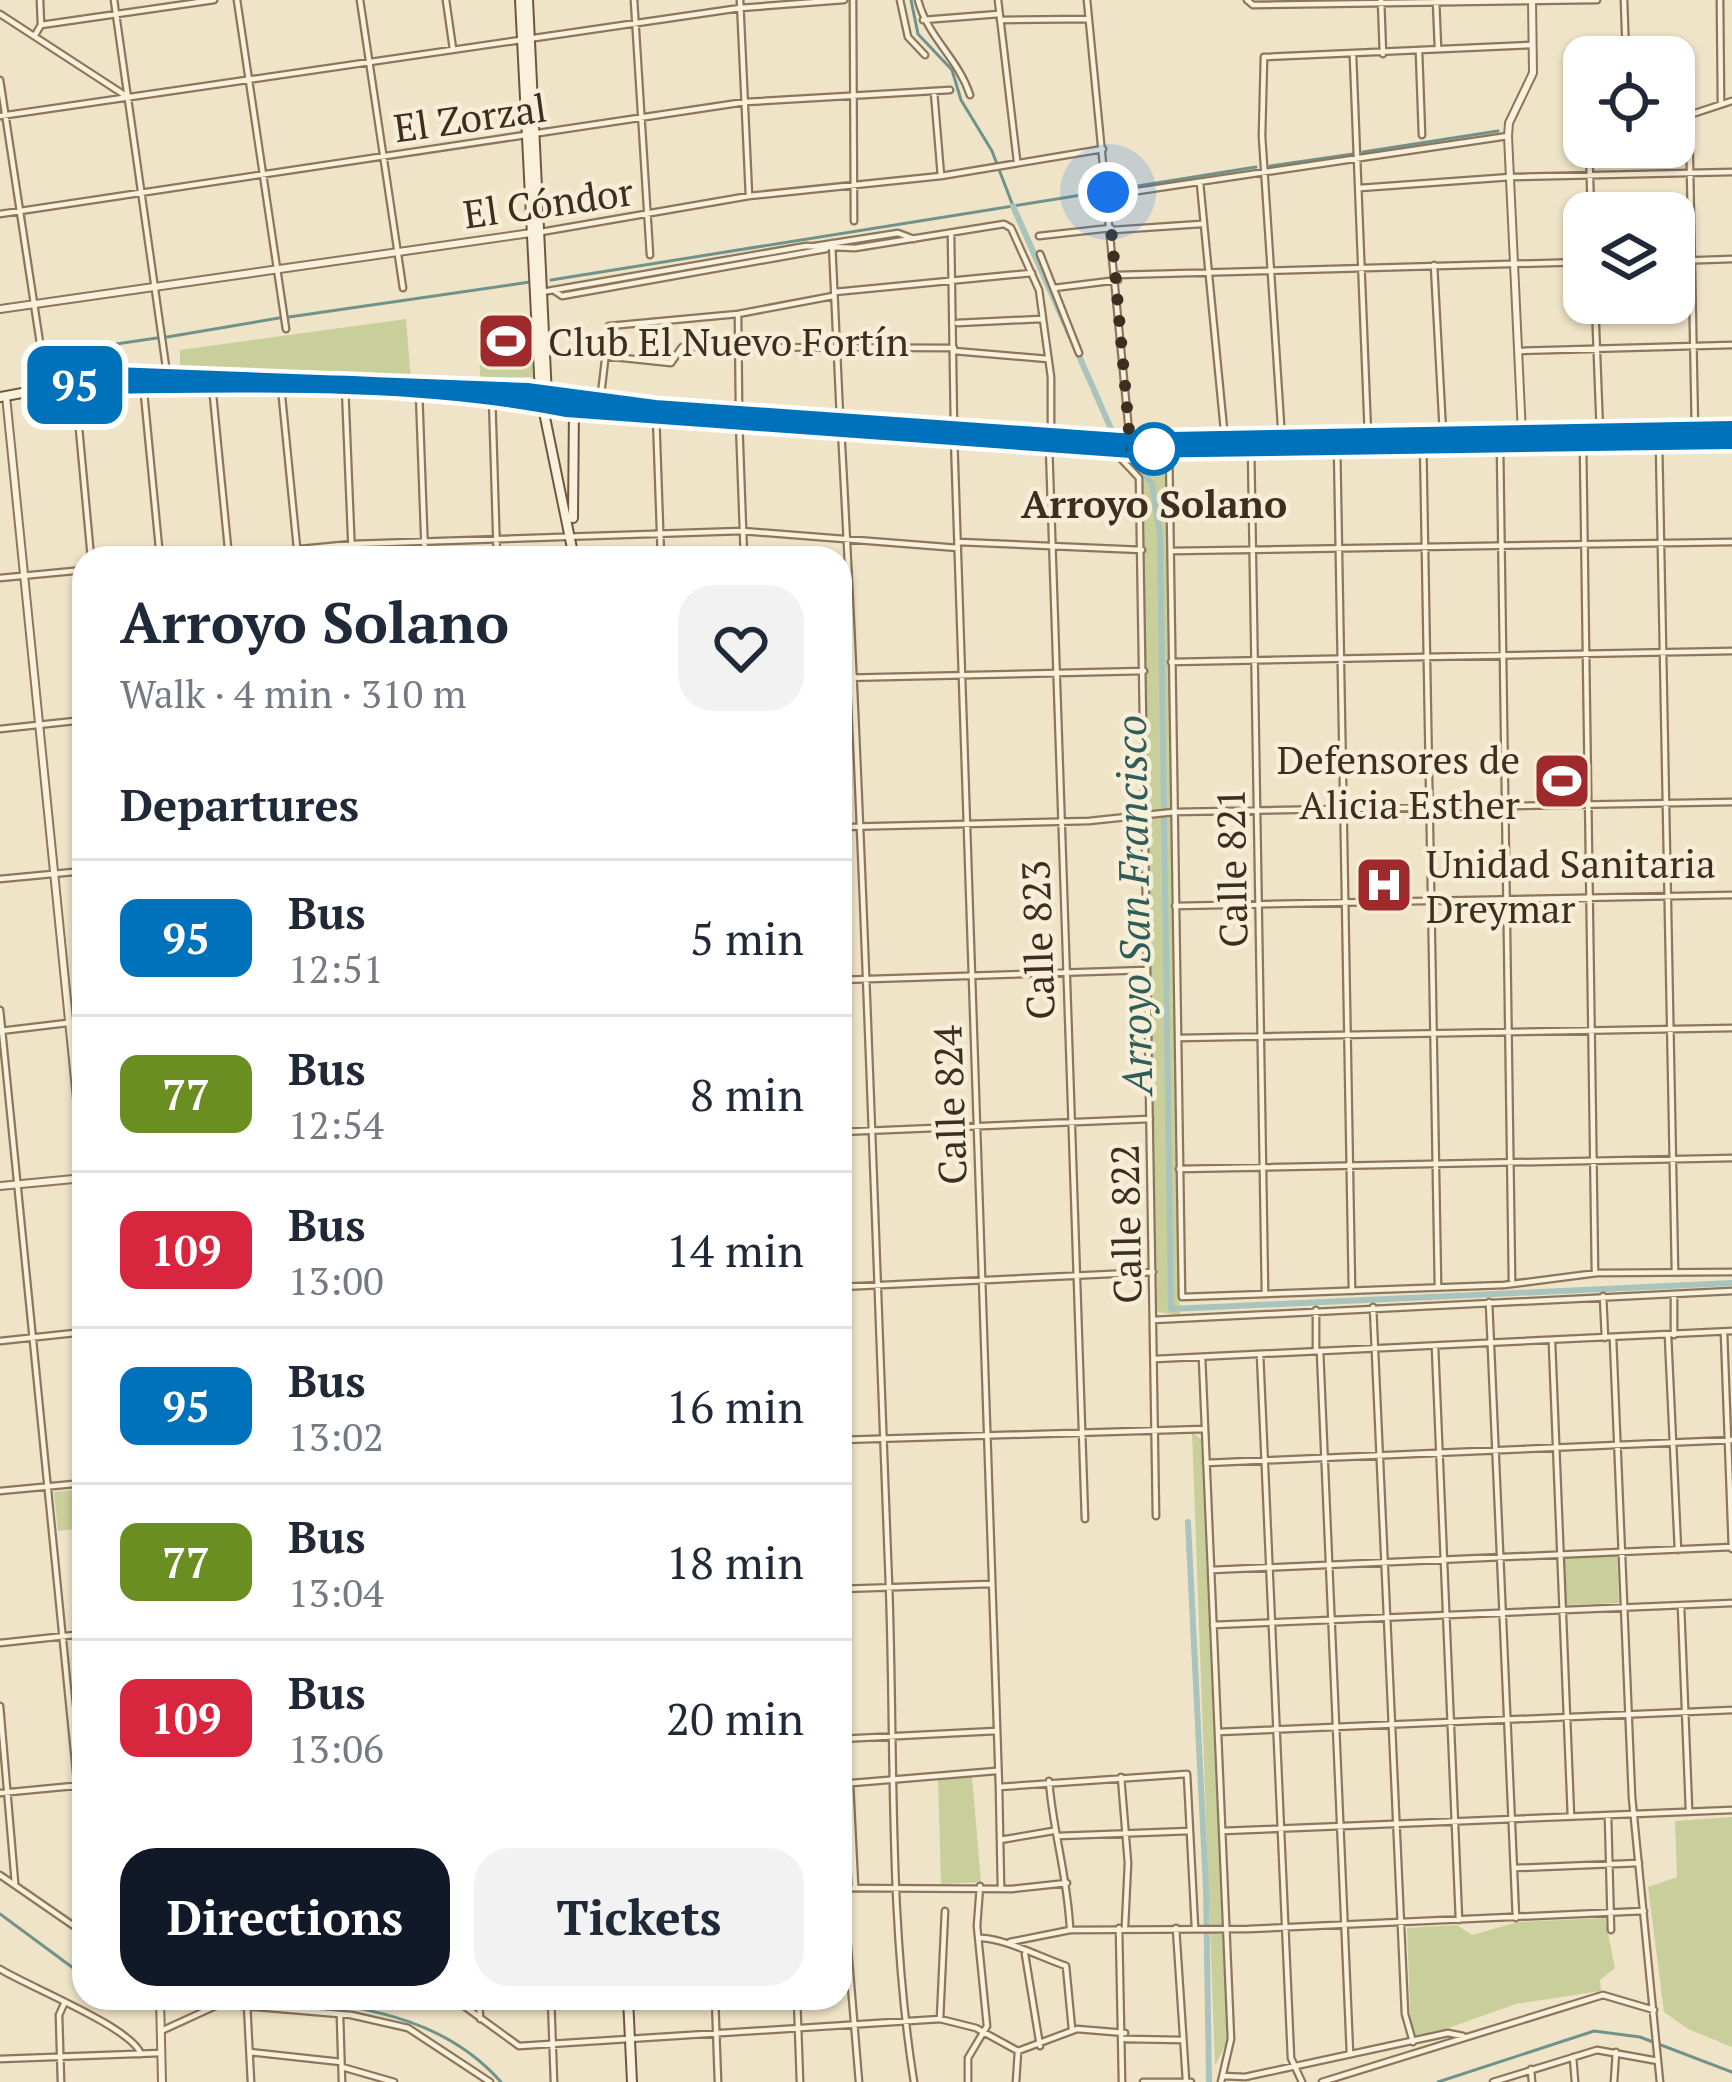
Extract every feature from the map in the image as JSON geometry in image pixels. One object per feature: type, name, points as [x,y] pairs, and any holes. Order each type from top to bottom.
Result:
[{"type":"main road","points":[[524,0],[544,291],[544,397],[573,537]]},
{"type":"main road","points":[[143,381],[166,377],[281,387],[345,385],[544,397]]},
{"type":"main road","points":[[3,396],[143,381],[345,385],[544,397],[656,416],[739,418]]},
{"type":"main road","points":[[574,405],[600,403],[739,418],[1130,446],[1500,440],[1600,433],[1732,440]]},
{"type":"main road","points":[[573,546],[574,405]]},
{"type":"main road","points":[[1522,439],[1582,442],[1732,430]]},
{"type":"main road","points":[[1424,441],[1443,437],[1500,440]]},
{"type":"main road","points":[[1169,446],[1282,440],[1337,443]]},
{"type":"main road","points":[[629,2010],[632,2082]]},
{"type":"street","points":[[34,37],[41,26],[40,0]]},
{"type":"street","points":[[114,0],[166,377]]},
{"type":"street","points":[[41,26],[214,0]]},
{"type":"street","points":[[237,0],[286,329]]},
{"type":"street","points":[[360,0],[404,288]]},
{"type":"street","points":[[446,0],[453,49]]},
{"type":"street","points":[[634,0],[650,255]]},
{"type":"street","points":[[3,115],[740,4],[844,0]]},
{"type":"street","points":[[853,0],[854,220]]},
{"type":"street","points":[[900,0],[908,37],[925,55]]},
{"type":"street","points":[[918,0],[923,20],[959,66],[970,95]]},
{"type":"street","points":[[998,0],[1013,162]]},
{"type":"street","points":[[1087,0],[1113,229],[1130,446]]},
{"type":"street","points":[[1247,0],[1253,5],[1598,0]]},
{"type":"street","points":[[1624,0],[1625,36]]},
{"type":"street","points":[[1720,0],[1721,102]]},
{"type":"street","points":[[1436,1],[1438,49]]},
{"type":"street","points":[[1522,439],[1508,136],[1509,123],[1532,79],[1532,1]]},
{"type":"street","points":[[1382,2],[1383,54]]},
{"type":"street","points":[[740,4],[748,196]]},
{"type":"street","points":[[0,14],[127,97]]},
{"type":"street","points":[[923,20],[1088,19]]},
{"type":"street","points":[[1282,440],[1261,76],[1268,54],[1383,54],[1533,45]]},
{"type":"street","points":[[1419,52],[1422,135]]},
{"type":"street","points":[[1353,55],[1367,442]]},
{"type":"street","points":[[0,80],[46,389]]},
{"type":"street","name":"El Zorzal","points":[[0,214],[745,102],[950,89]]},
{"type":"street","points":[[934,92],[941,176]]},
{"type":"street","points":[[1695,113],[1732,100]]},
{"type":"street","points":[[1108,191],[1200,183],[1508,136]]},
{"type":"street","name":"El Cóndor","points":[[0,309],[537,232],[748,196],[941,176],[1103,149]]},
{"type":"street","points":[[1589,168],[1590,192]]},
{"type":"street","points":[[1693,168],[1693,192]]},
{"type":"street","points":[[1359,188],[1511,177],[1732,172]]},
{"type":"street","points":[[1200,183],[1226,441]]},
{"type":"street","name":"Calle 823","points":[[951,234],[1004,224],[1032,273],[1048,359],[1084,1519]]},
{"type":"street","points":[[1039,236],[1202,224]]},
{"type":"street","points":[[544,291],[562,296],[898,232],[914,239],[951,234]]},
{"type":"street","name":"Calle 824","points":[[951,234],[964,824],[999,1787]]},
{"type":"street","points":[[544,291],[669,268],[831,247]]},
{"type":"street","points":[[831,247],[840,347],[844,546]]},
{"type":"street","points":[[1040,254],[1079,353]]},
{"type":"street","points":[[1695,260],[1732,260]]},
{"type":"street","points":[[1054,288],[1207,272],[1563,263]]},
{"type":"street","points":[[1434,265],[1443,437]]},
{"type":"street","points":[[669,268],[670,277]]},
{"type":"street","points":[[600,403],[607,328],[738,314],[835,294],[1032,273]]},
{"type":"street","points":[[600,280],[606,287]]},
{"type":"street","points":[[738,314],[744,546]]},
{"type":"street","points":[[955,323],[1041,319]]},
{"type":"street","points":[[1596,324],[1600,433]]},
{"type":"street","points":[[1694,324],[1695,431]]},
{"type":"street","points":[[1519,351],[1732,345]]},
{"type":"street","points":[[604,356],[671,363],[682,347],[840,347],[1048,359]]},
{"type":"street","points":[[143,381],[159,546]]},
{"type":"street","points":[[212,382],[228,546]]},
{"type":"street","points":[[75,385],[91,546]]},
{"type":"street","points":[[345,385],[352,544]]},
{"type":"street","points":[[281,387],[296,546]]},
{"type":"street","points":[[419,392],[424,546]]},
{"type":"street","points":[[3,396],[72,1034]]},
{"type":"street","points":[[492,396],[496,546]]},
{"type":"street","points":[[656,416],[660,546]]},
{"type":"street","points":[[1659,436],[1675,1273]]},
{"type":"street","points":[[1500,440],[1512,1280]]},
{"type":"street","points":[[1424,441],[1438,1287]]},
{"type":"street","points":[[1582,442],[1595,1273]]},
{"type":"street","points":[[1337,443],[1352,1291]]},
{"type":"street","name":"Calle 822","points":[[1108,444],[1139,478],[1156,1516]]},
{"type":"street","name":"Calle 821","points":[[1251,444],[1265,1295]]},
{"type":"street","name":"Calle 822","points":[[1169,446],[1182,1297],[1265,1295]]},
{"type":"street","points":[[341,546],[743,532],[1142,550]]},
{"type":"street","points":[[1171,551],[1732,542]]},
{"type":"street","points":[[0,578],[72,571]]},
{"type":"street","points":[[1172,662],[1732,651]]},
{"type":"street","points":[[852,678],[1144,671]]},
{"type":"street","points":[[852,696],[873,1131],[893,1780],[905,2022],[914,2082]]},
{"type":"street","points":[[0,729],[72,721]]},
{"type":"street","points":[[852,826],[1060,823],[1146,819],[1174,812],[1732,802]]},
{"type":"street","points":[[0,879],[72,872]]},
{"type":"street","points":[[1175,906],[1732,895]]},
{"type":"street","points":[[852,980],[1147,970]]},
{"type":"street","points":[[0,1010],[72,1715]]},
{"type":"street","points":[[1,1031],[71,1023]]},
{"type":"street","points":[[1179,1038],[1732,1028]]},
{"type":"street","points":[[852,1132],[1150,1119]]},
{"type":"street","points":[[1179,1169],[1732,1158]]},
{"type":"street","points":[[0,1186],[72,1179]]},
{"type":"street","points":[[852,1286],[1153,1272]]},
{"type":"street","points":[[1265,1295],[1595,1273],[1732,1272]]},
{"type":"street","points":[[1154,1320],[1732,1291]]},
{"type":"street","points":[[1673,1294],[1678,1550]]},
{"type":"street","points":[[1603,1296],[1617,1445],[1634,1814],[1660,2082]]},
{"type":"street","points":[[1489,1302],[1516,1918]]},
{"type":"street","points":[[1373,1307],[1406,2030],[1413,2042]]},
{"type":"street","points":[[1316,1310],[1350,2054]]},
{"type":"street","points":[[1155,1359],[1728,1332],[1732,1548],[1211,1570]]},
{"type":"street","points":[[0,1341],[72,1333]]},
{"type":"street","points":[[1552,1341],[1571,1817]]},
{"type":"street","points":[[1436,1347],[1459,1920]]},
{"type":"street","points":[[1260,1354],[1283,1927],[1293,2064],[1302,2082]]},
{"type":"street","points":[[1202,1357],[1231,2039],[1221,2079],[1257,2078],[1293,2064],[1450,2032],[1463,2036]]},
{"type":"street","points":[[852,1440],[1204,1429]]},
{"type":"street","points":[[1206,1462],[1730,1440]]},
{"type":"street","points":[[0,1491],[72,1485]]},
{"type":"street","points":[[852,1589],[990,1584]]},
{"type":"street","points":[[1214,1625],[1732,1603]]},
{"type":"street","points":[[1682,1606],[1689,1812]]},
{"type":"street","points":[[0,1643],[72,1635]]},
{"type":"street","points":[[0,1706],[15,1883]]},
{"type":"street","points":[[1218,1732],[1732,1710]]},
{"type":"street","points":[[852,1739],[996,1731]]},
{"type":"street","points":[[852,1784],[998,1771]]},
{"type":"street","points":[[1001,1888],[999,1787],[1186,1773],[1197,1928]]},
{"type":"street","points":[[1121,1777],[1127,1835],[1122,2082]]},
{"type":"street","points":[[1049,1781],[1070,1930]]},
{"type":"street","points":[[0,1793],[72,1787]]},
{"type":"street","points":[[1222,1831],[1732,1810]]},
{"type":"street","points":[[1607,1816],[1611,1930]]},
{"type":"street","points":[[852,1826],[855,1888],[1067,1883]]},
{"type":"street","points":[[1000,1840],[1056,1833],[1192,1831]]},
{"type":"street","points":[[1515,1868],[1639,1863]]},
{"type":"street","points":[[0,1875],[72,1924]]},
{"type":"street","points":[[968,2082],[968,2057],[983,2034],[980,1886]]},
{"type":"street","points":[[940,2019],[944,1911]]},
{"type":"street","points":[[981,1938],[1010,1942],[1070,1930],[1283,1927],[1644,1911]]},
{"type":"street","points":[[1144,2082],[1188,2081],[1176,1928]]},
{"type":"street","points":[[1010,1942],[1025,1954],[1068,1969],[1072,2030]]},
{"type":"street","points":[[1025,1954],[1040,2046]]},
{"type":"street","points":[[0,1969],[72,2008]]},
{"type":"street","points":[[1322,2082],[1609,1994],[1654,2011]]},
{"type":"street","points":[[61,2082],[64,2004]]},
{"type":"street","points":[[75,2010],[135,2043],[141,2054]]},
{"type":"street","points":[[160,2010],[162,2082]]},
{"type":"street","points":[[160,2031],[203,2010]]},
{"type":"street","points":[[247,2010],[251,2082]]},
{"type":"street","points":[[303,2010],[408,2028],[490,2082]]},
{"type":"street","points":[[468,2010],[513,2044],[940,2019],[1018,2051],[1072,2030],[1184,2040]]},
{"type":"street","points":[[480,2010],[480,2019]]},
{"type":"street","points":[[552,2010],[554,2082]]},
{"type":"street","points":[[715,2010],[718,2082]]},
{"type":"street","points":[[797,2010],[800,2082]]},
{"type":"street","points":[[852,2010],[859,2082]]},
{"type":"street","points":[[340,2014],[342,2082]]},
{"type":"street","points":[[1493,2082],[1574,2057],[1617,2050],[1658,2061]]},
{"type":"street","points":[[1614,2082],[1617,2050]]},
{"type":"street","points":[[1016,2082],[1018,2051]]},
{"type":"street","points":[[250,2052],[341,2064],[394,2082]]},
{"type":"street","points":[[1367,2052],[1371,2066]]},
{"type":"street","points":[[0,2059],[161,2053]]},
{"type":"street","points":[[1574,2057],[1575,2082]]},
{"type":"street","points":[[1531,2069],[1532,2082]]},
{"type":"green space","name":"Club El Nuevo Fortín","points":[[531,315],[533,377],[480,378],[479,319]]},
{"type":"green space","points":[[406,319],[411,380],[180,373],[180,350]]},
{"type":"green space","points":[[1123,451],[1166,453],[1180,1315],[1157,1312],[1143,483]]},
{"type":"green space","points":[[1192,1432],[1201,1439],[1227,2042],[1215,2066]]},
{"type":"green space","points":[[72,1490],[72,1529],[58,1531],[54,1492]]},
{"type":"green space","points":[[1617,1555],[1619,1603],[1565,1605],[1563,1557]]},
{"type":"green space","points":[[972,1776],[981,1882],[941,1884],[938,1778]]},
{"type":"green space","points":[[1732,1817],[1732,2047],[1688,2029],[1664,2012],[1648,1887],[1677,1877],[1675,1821]]},
{"type":"green space","points":[[1605,1918],[1615,1968],[1600,1980],[1601,1991],[1516,2004],[1423,2037],[1411,2033],[1407,1928],[1457,1925],[1472,1935],[1518,1922]]},
{"type":"waterway","name":"Arroyo San Francisco","points":[[911,0],[918,34],[952,70],[961,100],[992,151],[1013,206]]},
{"type":"waterway","points":[[1363,152],[1498,131]]},
{"type":"waterway","points":[[1270,166],[1353,154]]},
{"type":"waterway","points":[[551,280],[1256,167]]},
{"type":"waterway","name":"Arroyo San Francisco","points":[[1013,206],[1116,440]]},
{"type":"waterway","points":[[289,317],[530,282]]},
{"type":"waterway","points":[[167,337],[279,318]]},
{"type":"waterway","points":[[48,354],[157,338]]},
{"type":"waterway","name":"Arroyo San Francisco","points":[[1124,450],[1152,484],[1160,534],[1171,1309],[1732,1283]]},
{"type":"waterway","points":[[1188,1522],[1206,1888],[1209,2082]]},
{"type":"waterway","points":[[0,1914],[72,1967]]},
{"type":"waterway","points":[[364,2010],[434,2032],[480,2061],[501,2082]]},
{"type":"waterway","points":[[1438,2082],[1594,2031],[1640,2037],[1732,2072]]},
{"type":"bus line","name":"95","points":[[1732,430],[1130,442],[655,409],[527,392],[345,381],[114,376],[75,385],[344,388],[515,398],[566,408],[1131,449],[1732,440]]},
{"type":"place","name":"Club El Nuevo Fortín","points":[[506,341]]},
{"type":"place","name":"Arroyo Solano","points":[[1154,449]]},
{"type":"place","name":"Defensores de Alicia Esther","points":[[1562,781]]},
{"type":"place","name":"Unidad Sanitaria Dreymar","points":[[1384,885]]},
{"type":"route","points":[[1108,192],[1131,449],[1154,449]]}]
